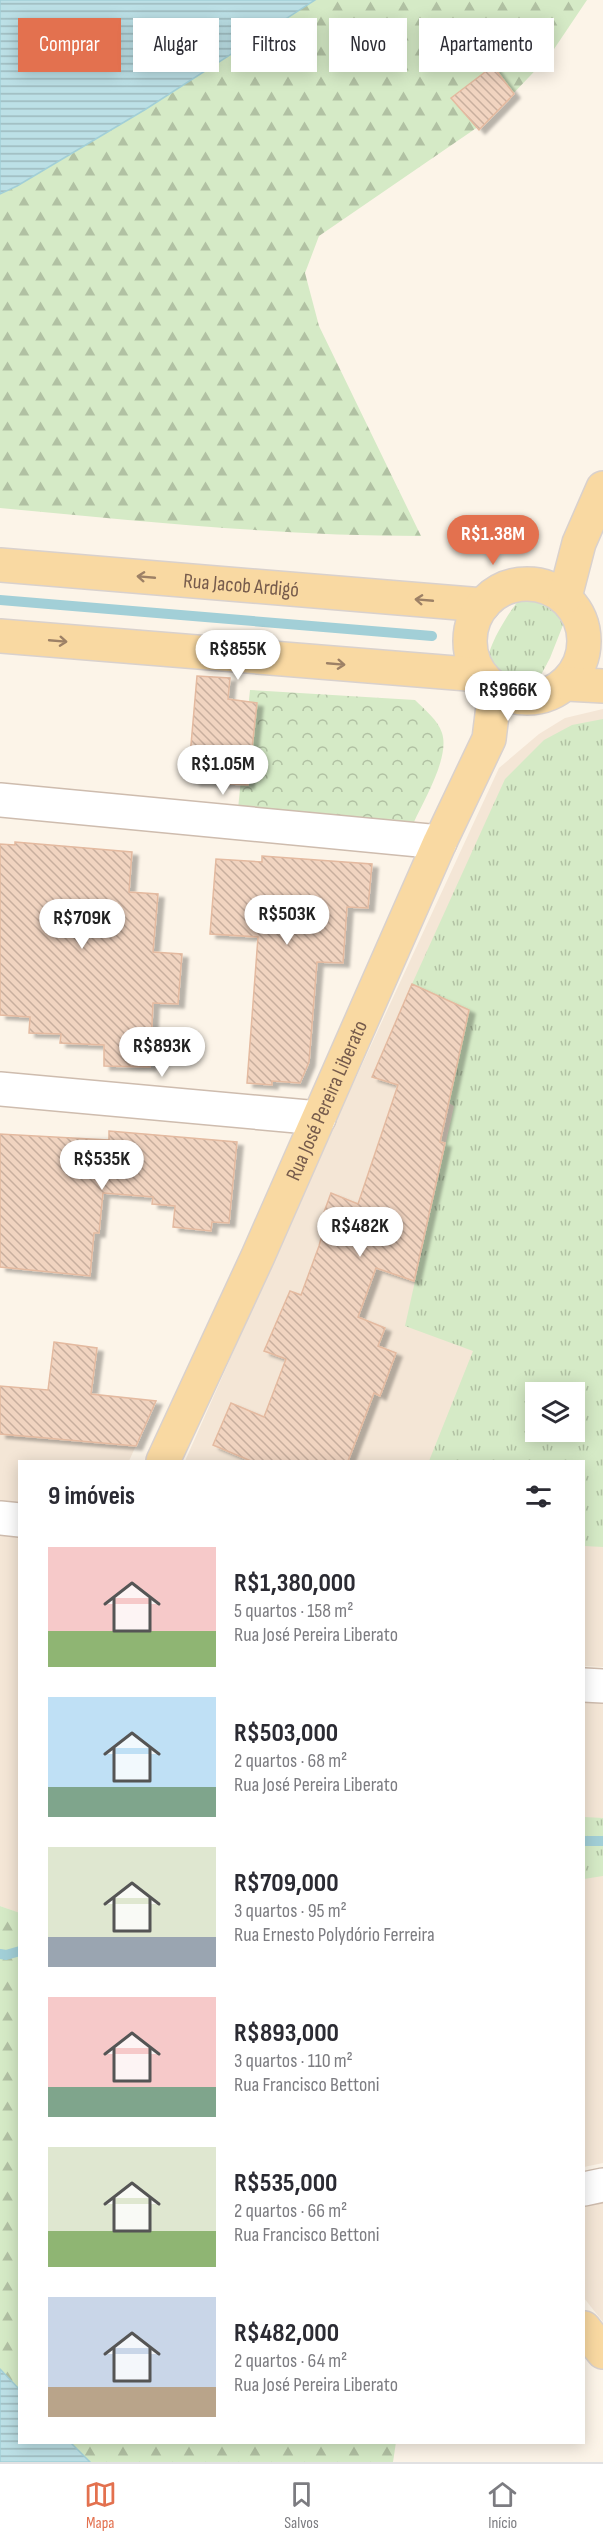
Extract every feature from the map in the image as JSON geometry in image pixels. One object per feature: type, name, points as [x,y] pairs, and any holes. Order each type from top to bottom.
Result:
[{"type":"main road","points":[[581,607],[546,587],[529,584],[512,586],[495,593],[483,605],[472,625],[470,647],[473,662],[488,682],[514,698],[534,699],[553,693],[567,684],[577,672],[586,641],[581,607],[579,543],[603,488]]},
{"type":"main road","points":[[529,584],[579,543]]},
{"type":"main road","name":"Rua Jacob Ardigó","points":[[0,565],[483,605]]},
{"type":"main road","points":[[0,636],[488,682]]},
{"type":"main road","name":"Rua José Pereira Liberato","points":[[488,682],[489,739]]},
{"type":"main road","points":[[567,684],[603,686]]},
{"type":"main road","name":"Rua José Pereira Liberato","points":[[163,1460],[319,1118],[440,842],[489,739],[534,699]]},
{"type":"main road","points":[[585,2329],[603,2352]]},
{"type":"street","points":[[0,800],[440,842]]},
{"type":"street","points":[[0,1089],[319,1118]]},
{"type":"street","points":[[0,1518],[18,1520]]},
{"type":"street","points":[[585,1685],[603,1686]]},
{"type":"street","points":[[585,2189],[603,2185]]},
{"type":"shaded area","points":[[603,709],[603,1667],[585,1666],[585,1460],[185,1460],[324,1147],[499,768],[539,734],[565,718]]},
{"type":"shaded area","points":[[0,1386],[156,1401],[129,1460],[18,1460],[18,1913],[0,1906]]},
{"type":"shaded area","points":[[585,1696],[603,1697],[603,2163],[585,2167]]},
{"type":"shaded area","points":[[603,2197],[603,2322],[585,2299],[585,2200]]},
{"type":"green space","points":[[315,0],[587,0],[554,49],[554,18],[419,18],[419,72],[534,72],[488,120],[319,236],[305,273],[319,326],[421,536],[263,531],[0,508],[0,194],[146,109],[203,72],[219,72],[219,62],[231,54],[231,72],[317,72],[317,18],[287,18]]},
{"type":"green space","points":[[525,592],[550,597],[567,615],[550,658],[535,686],[521,688],[504,681],[487,669],[487,660],[494,639]]},
{"type":"green space","points":[[250,690],[415,700],[438,724],[444,743],[435,778],[414,822],[238,809]]},
{"type":"green space","points":[[603,719],[603,1547],[585,1546],[585,1460],[429,1460],[473,1351],[405,1326],[454,1106],[449,1103],[469,1010],[412,984],[505,779],[544,740],[572,725]]},
{"type":"green space","points":[[585,1817],[603,1818],[603,1876],[585,1879]]},
{"type":"green space","points":[[0,1906],[18,1912],[18,2388],[0,2369]]},
{"type":"green space","points":[[72,2444],[396,2444],[393,2462],[90,2462]]},
{"type":"water","points":[[0,0],[315,0],[287,18],[231,18],[231,54],[219,62],[219,18],[133,18],[133,72],[203,72],[146,109],[0,194]]},
{"type":"water","points":[[0,2369],[18,2388],[18,2444],[72,2444],[90,2462],[0,2462]]},
{"type":"building","points":[[485,72],[498,72],[514,94],[479,130],[451,98]]},
{"type":"building","points":[[197,676],[230,678],[228,699],[257,703],[248,785],[194,782],[188,779]]},
{"type":"building","points":[[15,842],[132,852],[129,892],[158,894],[153,952],[182,954],[178,1004],[153,1003],[150,1067],[104,1066],[104,1045],[60,1043],[61,1034],[29,1033],[30,1017],[0,1015],[0,844],[15,845]]},
{"type":"building","points":[[262,856],[372,864],[368,908],[347,907],[343,963],[317,962],[309,1062],[300,1083],[272,1081],[272,1085],[247,1083],[258,937],[210,934],[216,859],[262,862]]},
{"type":"building","points":[[412,984],[469,1010],[440,1142],[445,1143],[414,1281],[376,1268],[358,1317],[385,1328],[378,1346],[396,1353],[380,1396],[374,1393],[348,1460],[249,1460],[213,1445],[231,1403],[264,1417],[286,1359],[264,1351],[290,1291],[301,1295],[319,1246],[324,1227],[319,1226],[331,1193],[358,1204],[398,1085],[372,1077]]},
{"type":"building","points":[[109,1131],[237,1142],[229,1223],[212,1222],[211,1231],[173,1227],[175,1206],[152,1204],[153,1197],[103,1193],[99,1233],[94,1233],[90,1276],[0,1267],[0,1134],[109,1140]]},
{"type":"building","points":[[54,1342],[97,1348],[91,1394],[156,1401],[136,1446],[0,1434],[0,1386],[48,1390]]},
{"type":"waterway","points":[[0,600],[432,636]]},
{"type":"waterway","points":[[585,1841],[603,1841]]},
{"type":"waterway","points":[[0,1954],[18,1952]]}]
